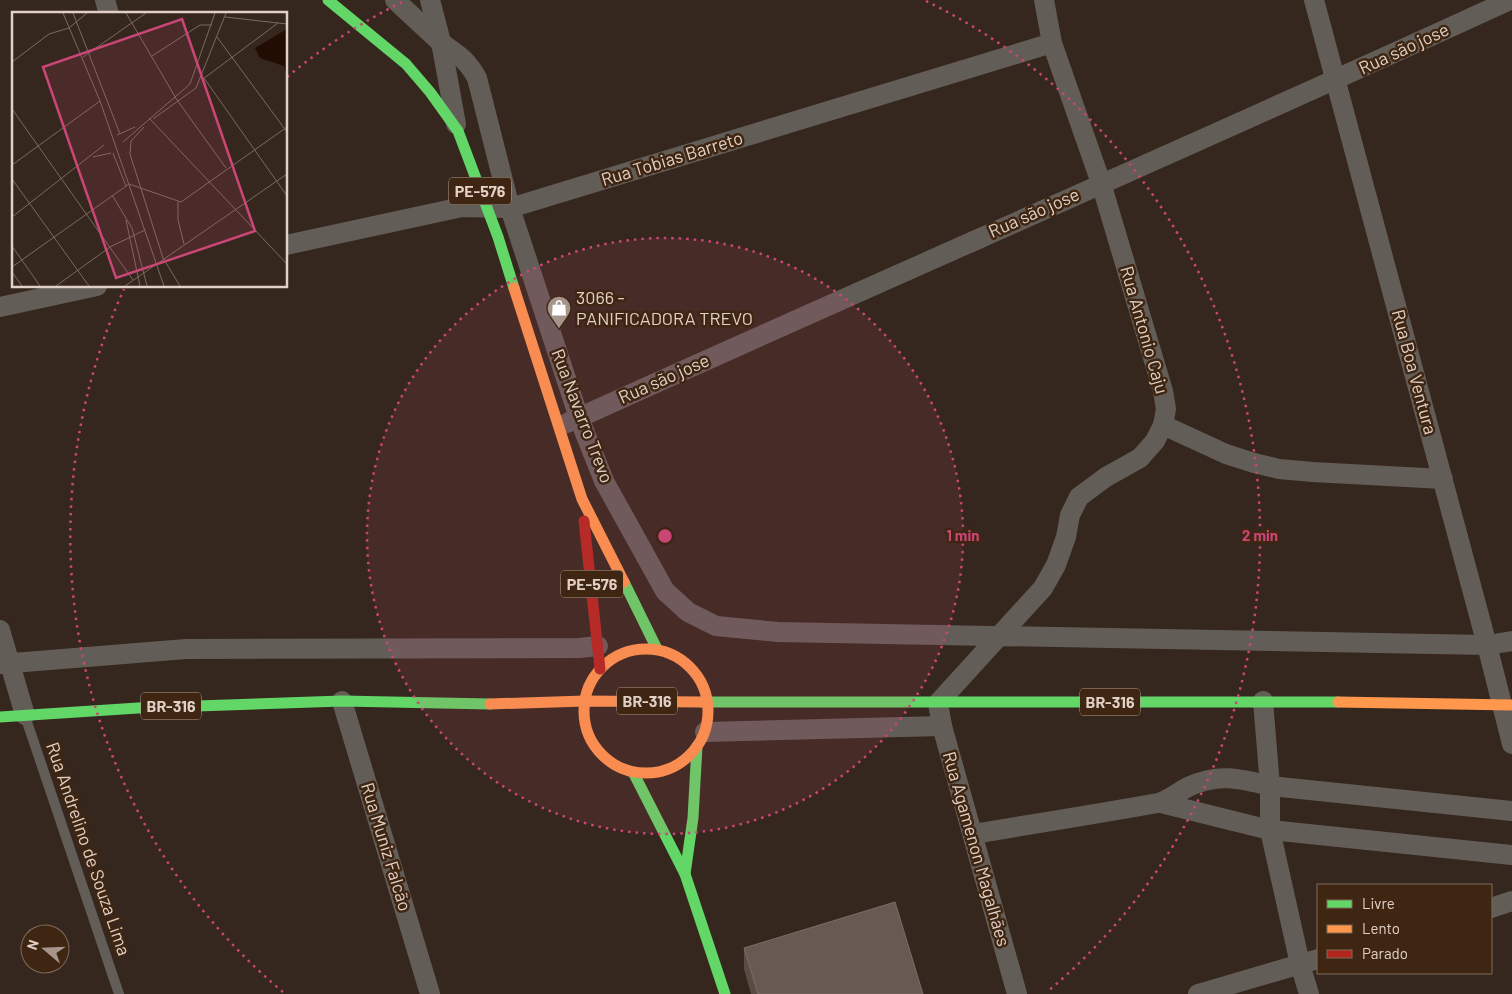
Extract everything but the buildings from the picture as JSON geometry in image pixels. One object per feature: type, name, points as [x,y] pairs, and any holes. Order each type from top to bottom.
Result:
[{"type":"main road","name":"PE-576","points":[[328,0],[406,64],[430,92],[458,131],[498,237],[582,499],[657,649]]},
{"type":"main road","name":"PE-576","points":[[582,499],[600,670]]},
{"type":"main road","points":[[685,874],[701,740],[708,718],[708,702],[703,685],[693,669],[677,656],[657,649],[636,649],[616,656],[600,670],[589,688],[585,701],[584,717],[588,732],[595,746],[605,758],[618,766],[633,772],[651,773],[669,769],[685,760],[701,740]]},
{"type":"main road","name":"BR-316","points":[[0,717],[138,708],[342,701],[506,704],[585,701],[1263,701],[1507,705]]},
{"type":"main road","points":[[633,772],[685,874],[724,994]]},
{"type":"street","name":"Rua Navarro Trevo","points":[[395,0],[441,42],[469,63],[477,78],[510,208],[579,418],[604,481],[665,592],[688,612],[716,626],[778,632],[997,637]]},
{"type":"street","points":[[430,0],[441,42],[458,131]]},
{"type":"street","name":"Rua Antonio Caju","points":[[938,702],[1043,588],[1056,564],[1066,537],[1070,514],[1080,497],[1106,477],[1140,458],[1155,441],[1163,425],[1166,409],[1163,391],[1101,183],[1052,43],[1044,0]]},
{"type":"street","name":"Rua Boa Ventura","points":[[1314,0],[1487,645],[1507,705],[1512,744]]},
{"type":"street","name":"Rua são jose","points":[[558,427],[1101,183],[1336,80],[1510,0]]},
{"type":"street","name":"Rua Tobias Barreto","points":[[288,245],[462,207],[510,208],[1052,43]]},
{"type":"street","points":[[0,307],[87,288]]},
{"type":"street","points":[[1163,425],[1226,454],[1279,469],[1442,479]]},
{"type":"street","points":[[0,630],[5,664],[25,715]]},
{"type":"street","points":[[997,637],[1487,645],[1512,641]]},
{"type":"street","points":[[5,664],[186,649],[579,648],[598,646]]},
{"type":"street","name":"Rua Muniz Falcão","points":[[342,701],[430,994]]},
{"type":"street","points":[[1263,701],[1270,786],[1270,830],[1309,961],[1309,994]]},
{"type":"street","name":"Rua Agamenon Magalhães","points":[[938,702],[942,726],[1017,994]]},
{"type":"street","points":[[701,740],[942,726]]},
{"type":"street","points":[[973,834],[1161,803],[1189,787],[1209,779],[1224,777],[1238,778],[1270,786],[1512,811]]},
{"type":"street","points":[[1161,803],[1270,830],[1512,855]]},
{"type":"street","points":[[1492,908],[1512,901]]},
{"type":"street","points":[[1198,994],[1309,961]]},
{"type":"lane","name":"Rua Andrelino de Souza Lima","points":[[25,715],[119,994]]},
{"type":"traffic: fast","points":[[328,0],[406,64],[430,92],[458,131],[498,237],[514,288]]},
{"type":"traffic: fast","points":[[624,582],[657,649]]},
{"type":"traffic: fast","points":[[0,717],[138,708],[342,701],[490,704]]},
{"type":"traffic: fast","points":[[702,702],[1338,702]]},
{"type":"traffic: fast","points":[[685,874],[693,818],[697,746]]},
{"type":"traffic: fast","points":[[633,772],[685,874],[725,994]]},
{"type":"traffic: slow","points":[[514,288],[582,499],[624,582]]},
{"type":"traffic: slow","points":[[646,649],[670,654],[690,667],[703,687],[708,711],[703,735],[690,755],[670,768],[646,773],[622,768],[602,755],[589,735],[584,711],[589,687],[602,667],[622,654],[646,649]]},
{"type":"traffic: slow","points":[[490,704],[585,701],[702,702]]},
{"type":"traffic: slow","points":[[1338,702],[1512,705]]},
{"type":"traffic: jam","points":[[584,521],[600,669]]},
{"type":"place","name":"3066 - PANIFICADORA TREVO","points":[[559,329]]}]
